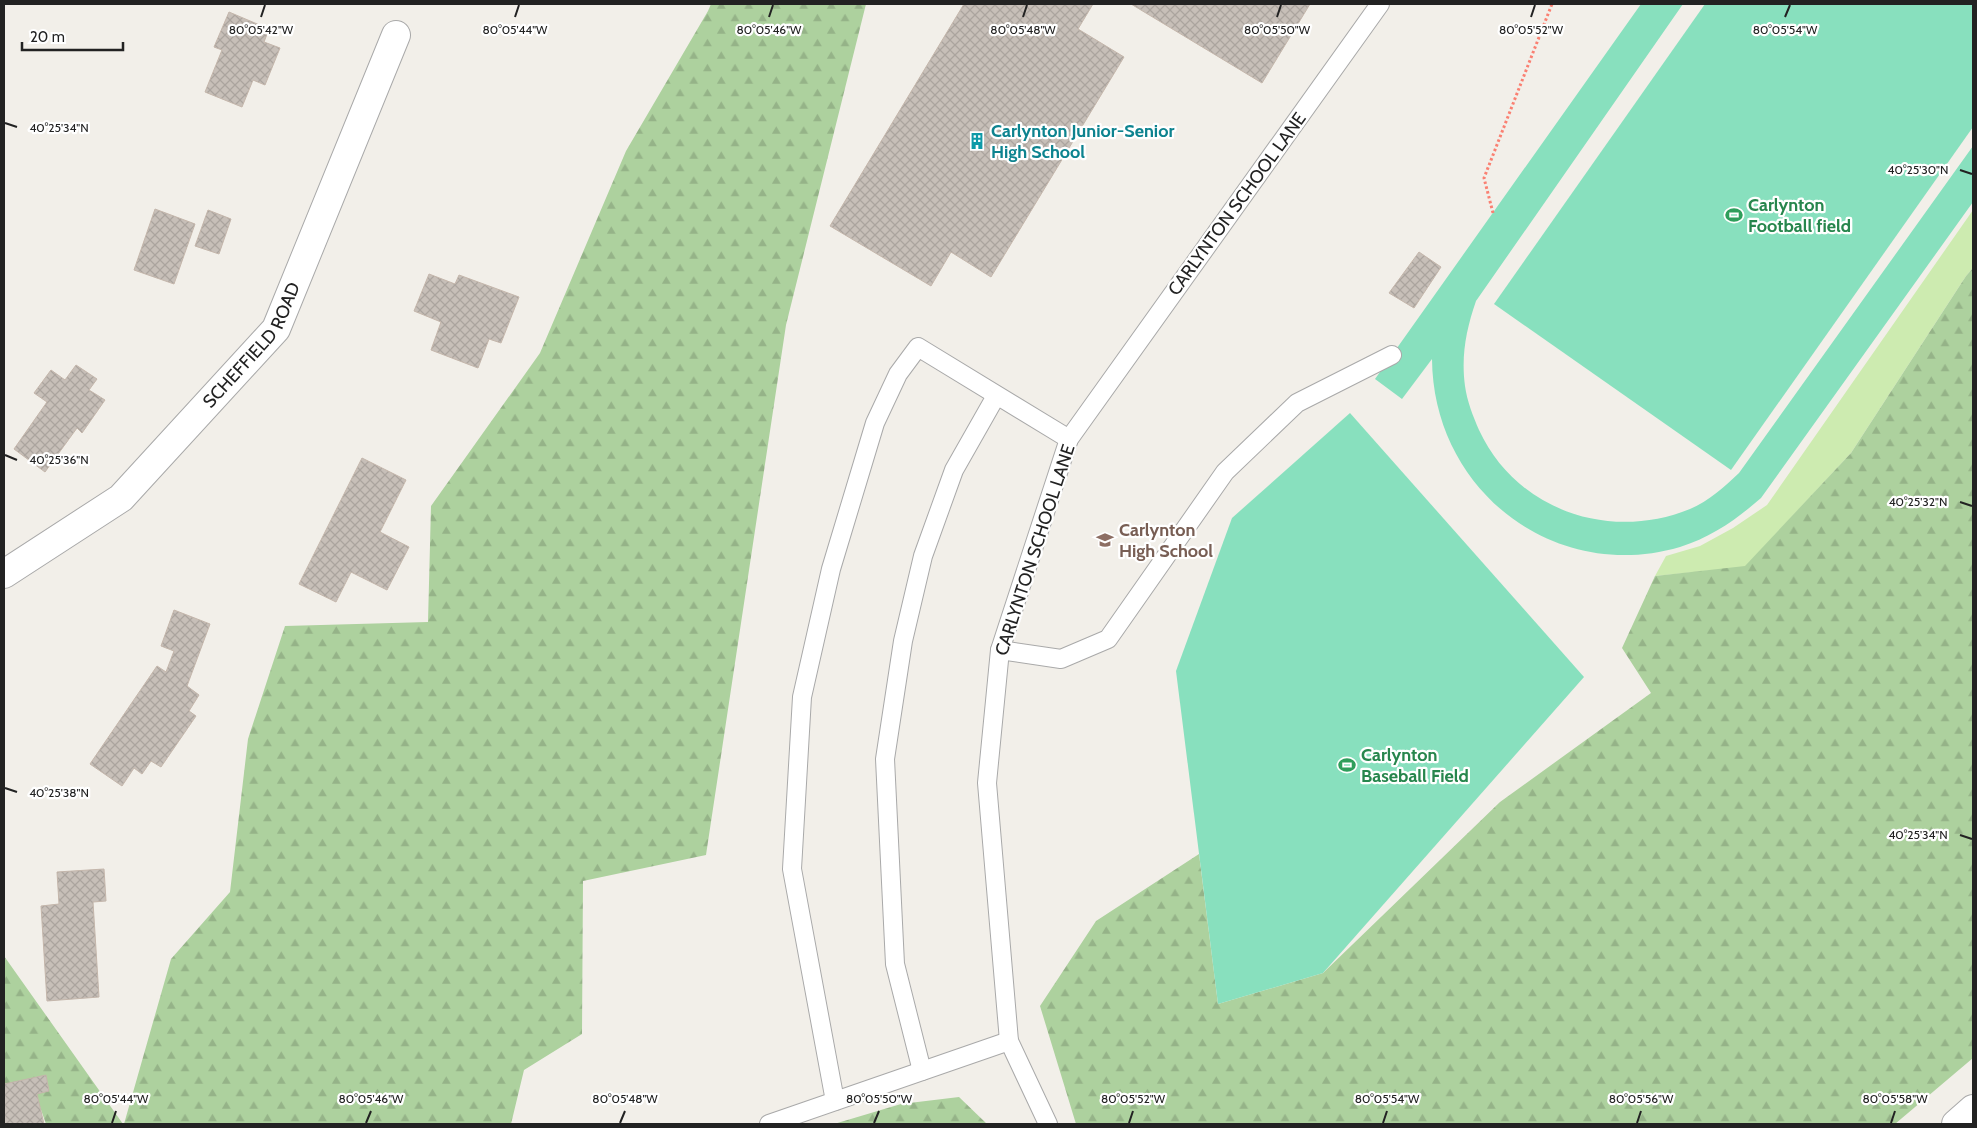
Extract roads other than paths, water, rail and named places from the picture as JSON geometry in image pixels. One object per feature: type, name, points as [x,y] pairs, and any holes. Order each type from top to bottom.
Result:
[{"type":"street","name":"SCHEFFIELD ROAD","points":[[4,574],[121,498],[276,328],[396,35]]},
{"type":"street","points":[[1956,1124],[1973,1109]]},
{"type":"lane","name":"CARLYNTON SCHOOL LANE","points":[[1048,1124],[1009,1041],[987,783],[1000,650],[1068,439],[1380,4]]},
{"type":"lane","points":[[835,1101],[792,869],[802,697],[831,570],[875,423],[898,374],[918,347],[1068,439]]},
{"type":"lane","points":[[1000,650],[1061,659],[1108,639],[1225,472],[1297,403],[1392,355]]},
{"type":"lane","points":[[922,1072],[895,964],[885,759],[903,641],[923,556],[954,470],[996,396]]},
{"type":"lane","points":[[769,1124],[1009,1041]]},
{"type":"place","name":"Carlynton Junior-Senior High School","points":[[977,141]]},
{"type":"place","name":"Carlynton Football field","points":[[1734,215]]},
{"type":"place","name":"Carlynton High School","points":[[1105,540]]},
{"type":"place","name":"Carlynton Baseball Field","points":[[1347,765]]}]
